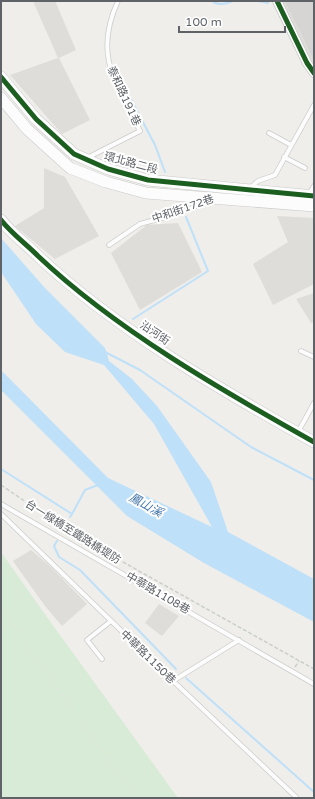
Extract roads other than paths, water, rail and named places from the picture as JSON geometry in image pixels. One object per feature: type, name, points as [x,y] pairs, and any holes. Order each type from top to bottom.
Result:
[{"type":"street","points":[[276,1],[307,63],[314,73]]},
{"type":"street","name":"環北路二段","points":[[1,77],[36,119],[74,154],[108,169],[148,180],[313,196]]},
{"type":"street","name":"環北路二段","points":[[1,98],[27,130],[70,168],[106,182],[146,193],[216,198],[313,196]]},
{"type":"street","name":"沿河街","points":[[1,220],[68,284],[150,342],[247,404],[314,442]]},
{"type":"lane","name":"泰和路191巷","points":[[86,159],[140,131],[112,77],[108,62],[106,38],[110,19],[118,1]]},
{"type":"lane","name":"中和街172巷","points":[[108,245],[140,224],[180,213],[216,198],[244,190],[253,186],[258,181],[274,175],[314,105]]},
{"type":"lane","points":[[268,133],[291,146]]},
{"type":"lane","points":[[284,157],[305,168]]},
{"type":"lane","points":[[301,351],[314,357]]},
{"type":"lane","points":[[298,433],[314,404]]},
{"type":"lane","name":"中華路1108巷","points":[[1,504],[314,683]]},
{"type":"lane","name":"中華路1150巷","points":[[1,514],[296,798]]},
{"type":"lane","points":[[102,659],[87,640],[111,621]]},
{"type":"lane","points":[[173,681],[239,640]]},
{"type":"water","name":"鳳山溪","points":[[1,238],[45,288],[105,348],[109,361],[132,379],[157,406],[211,482],[228,532],[314,579],[314,622],[204,563],[127,516],[1,390],[1,370],[108,478],[212,527],[154,424],[104,365],[65,352],[36,324],[1,272]]},
{"type":"waterway","points":[[212,1],[217,4],[233,1]]},
{"type":"waterway","points":[[258,1],[268,3]]},
{"type":"waterway","points":[[114,67],[155,145],[165,172]]},
{"type":"waterway","points":[[133,319],[208,271],[186,217]]},
{"type":"waterway","points":[[105,352],[140,370],[251,447],[314,480]]},
{"type":"waterway","points":[[1,469],[72,514],[70,517]]},
{"type":"waterway","points":[[72,514],[85,490],[98,485]]},
{"type":"waterway","points":[[57,541],[54,546],[59,557],[80,570],[176,669]]},
{"type":"waterway","points":[[186,678],[314,792]]},
{"type":"railway","points":[[1,606],[37,660],[135,798]]}]
